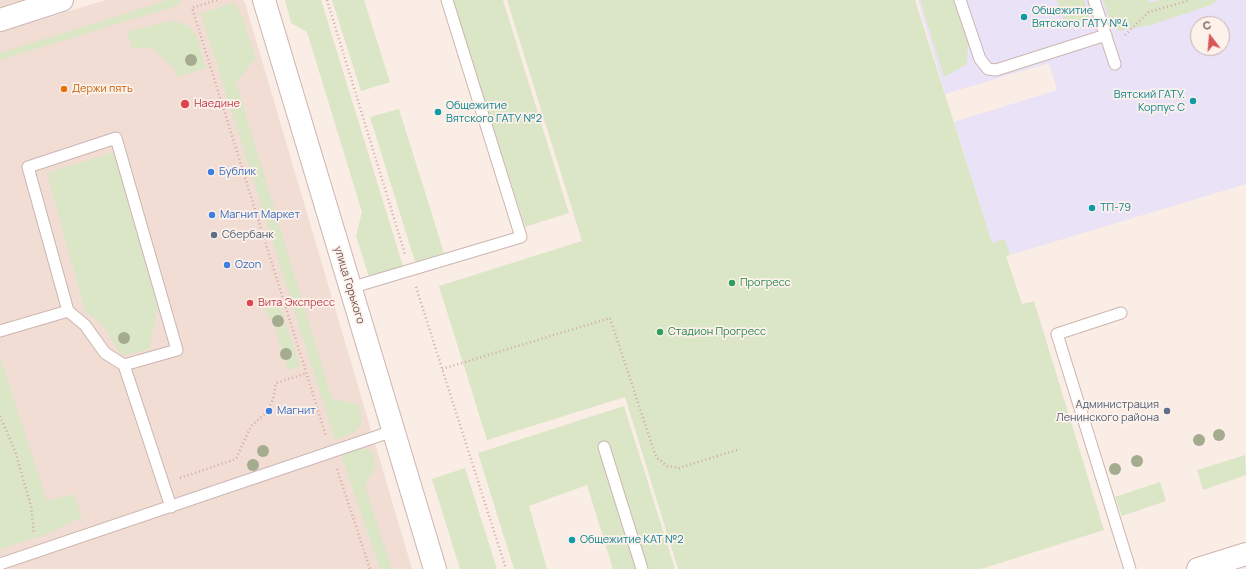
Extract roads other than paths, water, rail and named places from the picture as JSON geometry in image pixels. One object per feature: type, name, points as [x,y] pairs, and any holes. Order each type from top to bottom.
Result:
[{"type":"street","points":[[0,20],[62,0]]},
{"type":"street","name":"улица Горького","points":[[264,0],[435,569]]},
{"type":"street","points":[[1198,569],[1246,554]]},
{"type":"lane","points":[[350,288],[522,237],[447,0]]},
{"type":"lane","points":[[960,0],[980,60],[988,69],[996,70],[1106,35]]},
{"type":"lane","points":[[1094,0],[1115,64]]},
{"type":"lane","points":[[124,365],[177,350],[116,138],[28,167],[68,311],[85,325],[105,353],[124,365],[171,507]]},
{"type":"lane","points":[[0,331],[68,311]]},
{"type":"lane","points":[[1121,313],[1057,334],[1130,569]]},
{"type":"lane","points":[[8,565],[36,552],[393,431]]},
{"type":"lane","points":[[604,447],[642,569]]},
{"type":"place","name":"Общежитие Вятского ГАТУ №4","points":[[1024,17]]},
{"type":"place","name":"Держи пять","points":[[64,89]]},
{"type":"place","name":"Вятский ГАТУ. Корпус С","points":[[1193,101]]},
{"type":"place","name":"Наедине","points":[[185,104]]},
{"type":"place","name":"Общежитие Вятского ГАТУ №2","points":[[438,112]]},
{"type":"place","name":"Бублик","points":[[211,172]]},
{"type":"place","name":"ТП-79","points":[[1092,208]]},
{"type":"place","name":"Магнит Маркет","points":[[212,215]]},
{"type":"place","name":"Сбербанк","points":[[214,235]]},
{"type":"place","name":"Ozon","points":[[227,265]]},
{"type":"place","name":"Прогресс","points":[[732,283]]},
{"type":"place","name":"Вита Экспресс","points":[[250,303]]},
{"type":"place","name":"Стадион Прогресс","points":[[660,332]]},
{"type":"place","name":"Магнит","points":[[269,411]]},
{"type":"place","name":"Администрация Ленинского района","points":[[1167,411]]},
{"type":"place","name":"Общежитие КАТ №2","points":[[572,540]]}]
